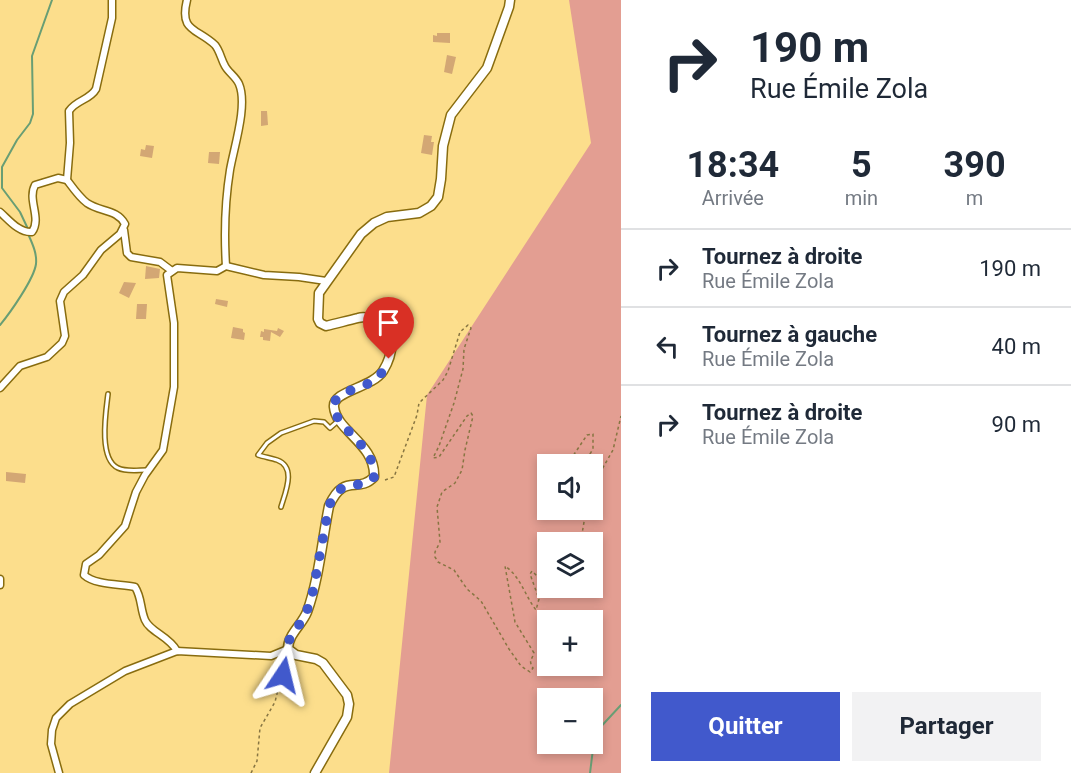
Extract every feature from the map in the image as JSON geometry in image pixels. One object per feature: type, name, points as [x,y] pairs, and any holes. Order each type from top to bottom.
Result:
[{"type":"main road","points":[[315,773],[347,717],[347,695],[323,663],[296,654],[288,649],[288,642],[306,614],[313,591],[329,506],[334,494],[344,485],[367,482],[374,477],[372,458],[339,419],[333,408],[335,400],[344,393],[375,380],[389,359],[392,340],[390,331],[381,322],[363,316],[326,326],[320,323],[317,312],[319,293],[361,234],[374,223],[387,217],[419,213],[431,206],[438,197],[443,146],[451,115],[487,68],[510,0]]},
{"type":"street","points":[[112,0],[112,18],[96,88],[93,93],[78,101],[69,111],[68,180],[88,204],[118,214],[125,224],[123,230],[127,253],[131,257],[160,261],[172,270]]},
{"type":"street","points":[[187,0],[184,12],[185,21],[192,29],[214,44],[225,67],[239,84],[242,116],[230,171],[225,234],[226,266]]},
{"type":"street","points":[[0,212],[19,228],[32,232],[36,223],[33,200],[35,185],[58,178],[68,180]]},
{"type":"street","points":[[0,388],[20,366],[47,357],[63,343],[65,336],[60,301],[64,292],[83,275],[101,250],[123,230]]},
{"type":"street","points":[[177,651],[172,642],[150,627],[145,620],[141,596],[135,586],[91,581],[84,575],[86,564],[99,555],[125,526],[136,492],[163,450],[174,387],[174,323],[167,275],[177,268],[217,271],[226,266],[264,275],[326,281]]},
{"type":"street","points":[[0,579],[0,585]]},
{"type":"street","points":[[59,773],[51,744],[53,724],[60,713],[70,704],[125,671],[151,659],[177,651],[271,656],[288,649]]},
{"type":"lane","points":[[108,394],[104,426],[111,461],[116,467],[126,470],[149,470]]},
{"type":"lane","points":[[281,507],[289,477],[286,467],[279,460],[258,455],[267,443],[281,433],[314,421],[324,422],[330,428],[339,419]]},
{"type":"path","points":[[385,480],[394,477],[417,415],[419,403],[443,380],[460,332],[468,325],[471,328],[464,349],[461,377],[452,411],[433,458],[439,457],[467,416],[471,413],[473,416],[462,470],[456,483],[442,492],[437,507],[440,542],[435,557],[438,562],[454,570],[467,589],[481,601],[508,649],[521,666],[530,672],[533,668],[530,663],[531,657],[534,653],[514,622],[505,566],[515,573],[528,600],[536,610],[539,598]]},
{"type":"path","points":[[603,468],[613,450],[621,416]]},
{"type":"path","points":[[574,454],[587,435],[593,434],[593,449],[590,454]]},
{"type":"path","points":[[537,576],[532,571],[530,574],[537,593]]},
{"type":"path","points":[[251,773],[257,761],[260,728],[275,702],[288,649]]},
{"type":"shaded area","points":[[569,0],[621,0],[621,773],[389,773],[427,395],[591,143]]},
{"type":"building","points":[[437,33],[450,33],[450,43],[433,42],[433,35],[437,36]]},
{"type":"building","points":[[447,55],[456,57],[452,74],[444,72]]},
{"type":"building","points":[[261,111],[267,111],[268,125],[261,126]]},
{"type":"building","points":[[424,135],[432,136],[431,142],[434,142],[432,155],[421,153]]},
{"type":"building","points":[[146,145],[154,146],[152,158],[140,156],[141,149],[145,150]]},
{"type":"building","points":[[209,152],[220,152],[219,164],[208,163]]},
{"type":"building","points":[[146,266],[160,269],[159,278],[145,279]]},
{"type":"building","points":[[124,282],[136,283],[129,298],[119,293]]},
{"type":"building","points":[[216,299],[228,301],[227,307],[215,304]]},
{"type":"building","points":[[137,304],[147,304],[146,319],[136,319]]},
{"type":"building","points":[[233,327],[243,329],[244,340],[231,338]]},
{"type":"building","points":[[278,328],[284,331],[280,337],[271,332],[270,341],[260,337],[264,329],[277,331]]},
{"type":"building","points":[[6,472],[26,474],[25,483],[6,481]]},
{"type":"waterway","points":[[28,229],[20,212],[2,188],[2,167],[17,140],[30,123],[33,114],[32,56],[52,0]]},
{"type":"waterway","points":[[0,325],[21,296],[36,264],[29,236]]},
{"type":"waterway","points":[[590,773],[595,733],[621,705]]},
{"type":"route","points":[[283,675],[288,642],[306,614],[313,591],[329,506],[334,494],[344,485],[367,482],[374,477],[372,458],[339,419],[333,408],[335,400],[344,393],[375,380],[389,359]]}]
